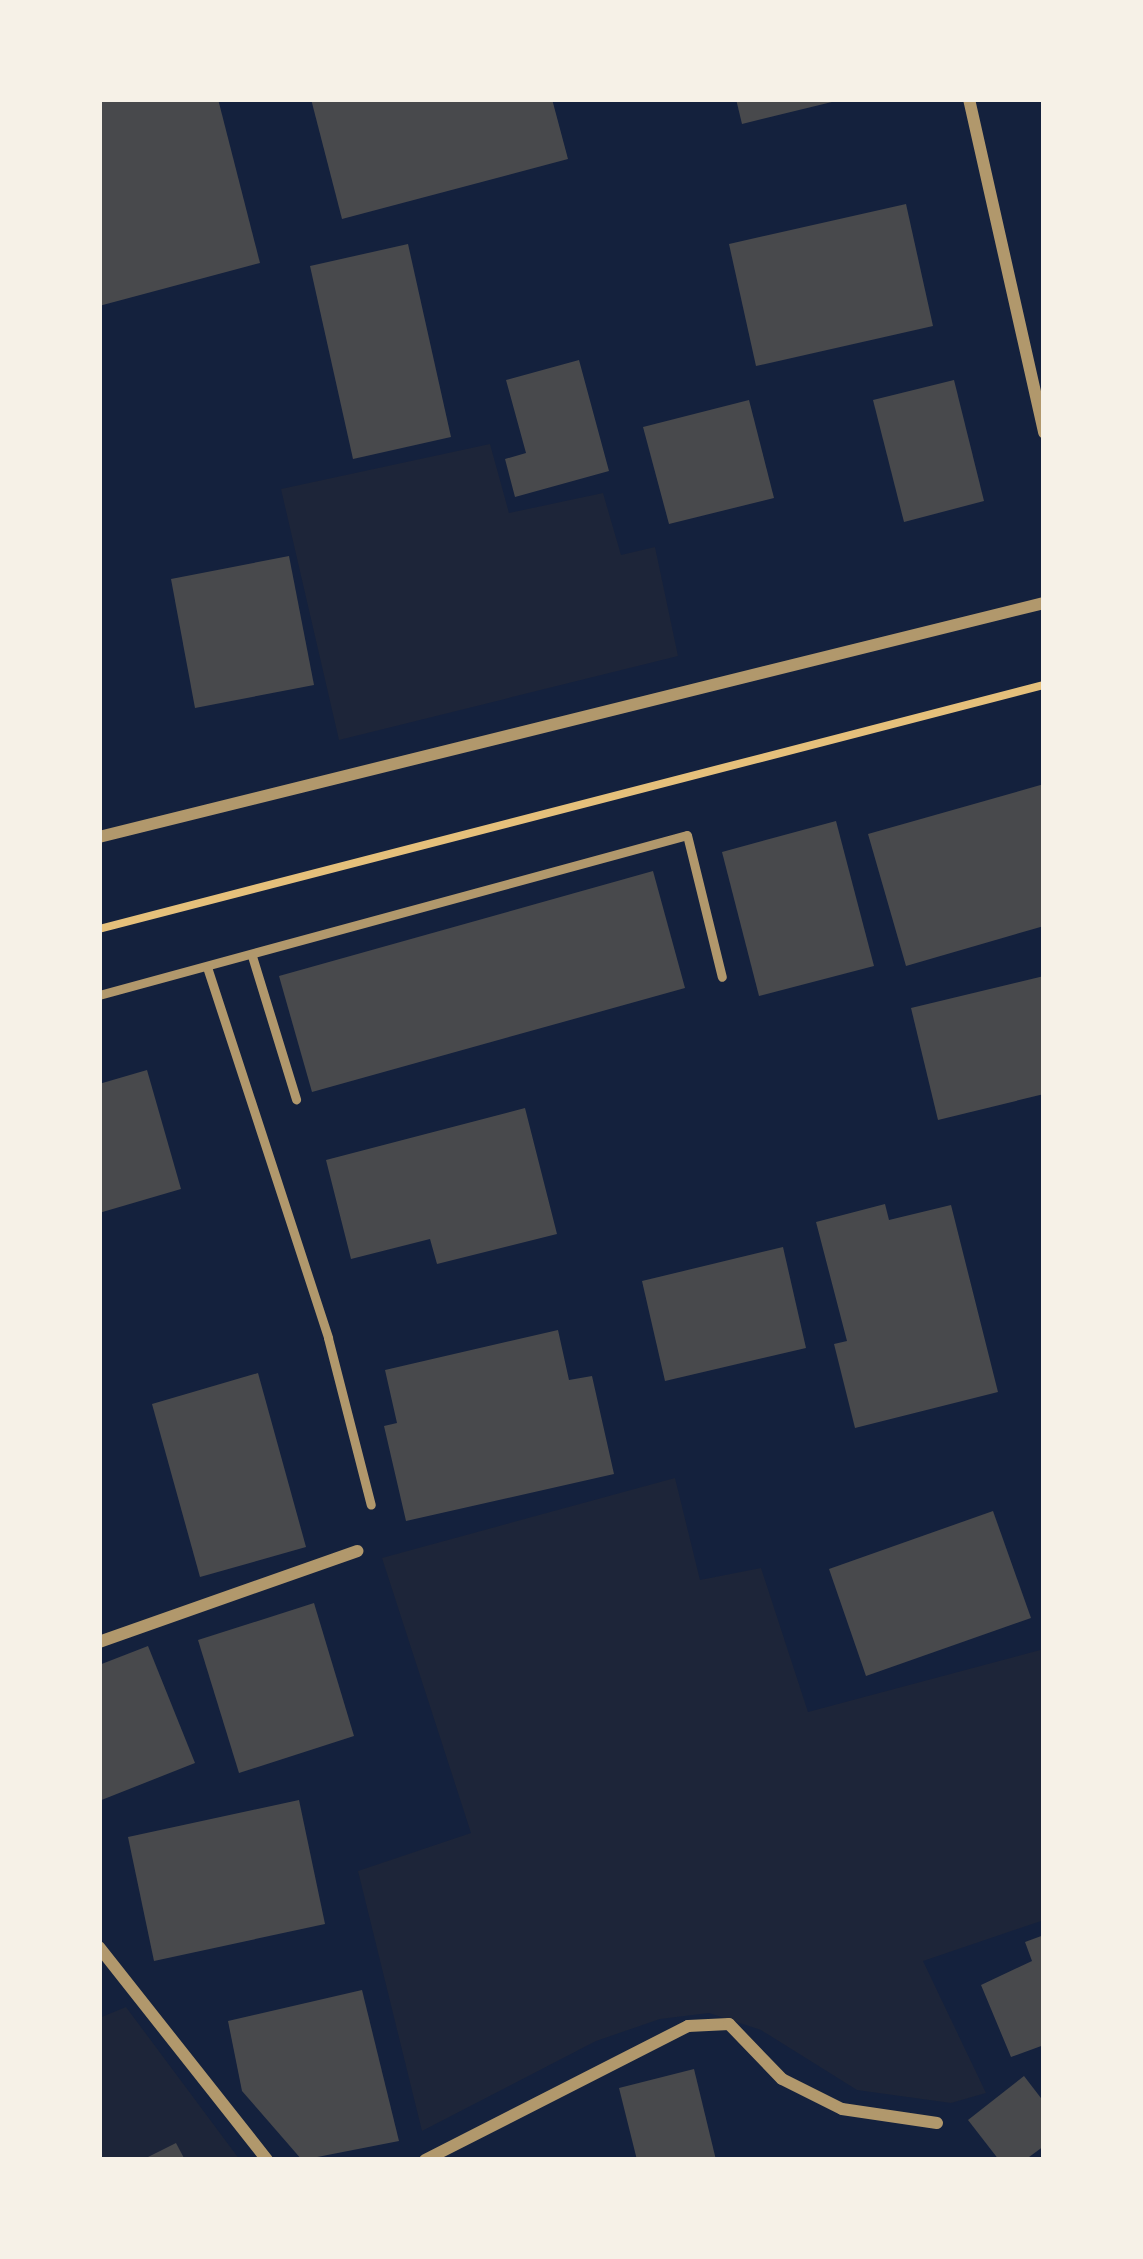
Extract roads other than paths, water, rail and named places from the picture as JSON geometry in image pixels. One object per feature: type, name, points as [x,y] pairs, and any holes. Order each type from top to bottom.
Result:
[{"type":"street","points":[[969,99],[1044,433]]},
{"type":"street","points":[[99,837],[1044,603]]},
{"type":"street","points":[[99,1642],[357,1551]]},
{"type":"street","points":[[99,1947],[267,2160]]},
{"type":"street","points":[[99,1976],[116,1969]]},
{"type":"street","points":[[424,2160],[688,2026],[729,2024],[782,2079],[842,2109],[937,2123]]},
{"type":"lane","points":[[99,995],[687,835],[722,977]]},
{"type":"lane","points":[[252,956],[296,1099]]},
{"type":"lane","points":[[207,967],[328,1338],[371,1505]]}]
